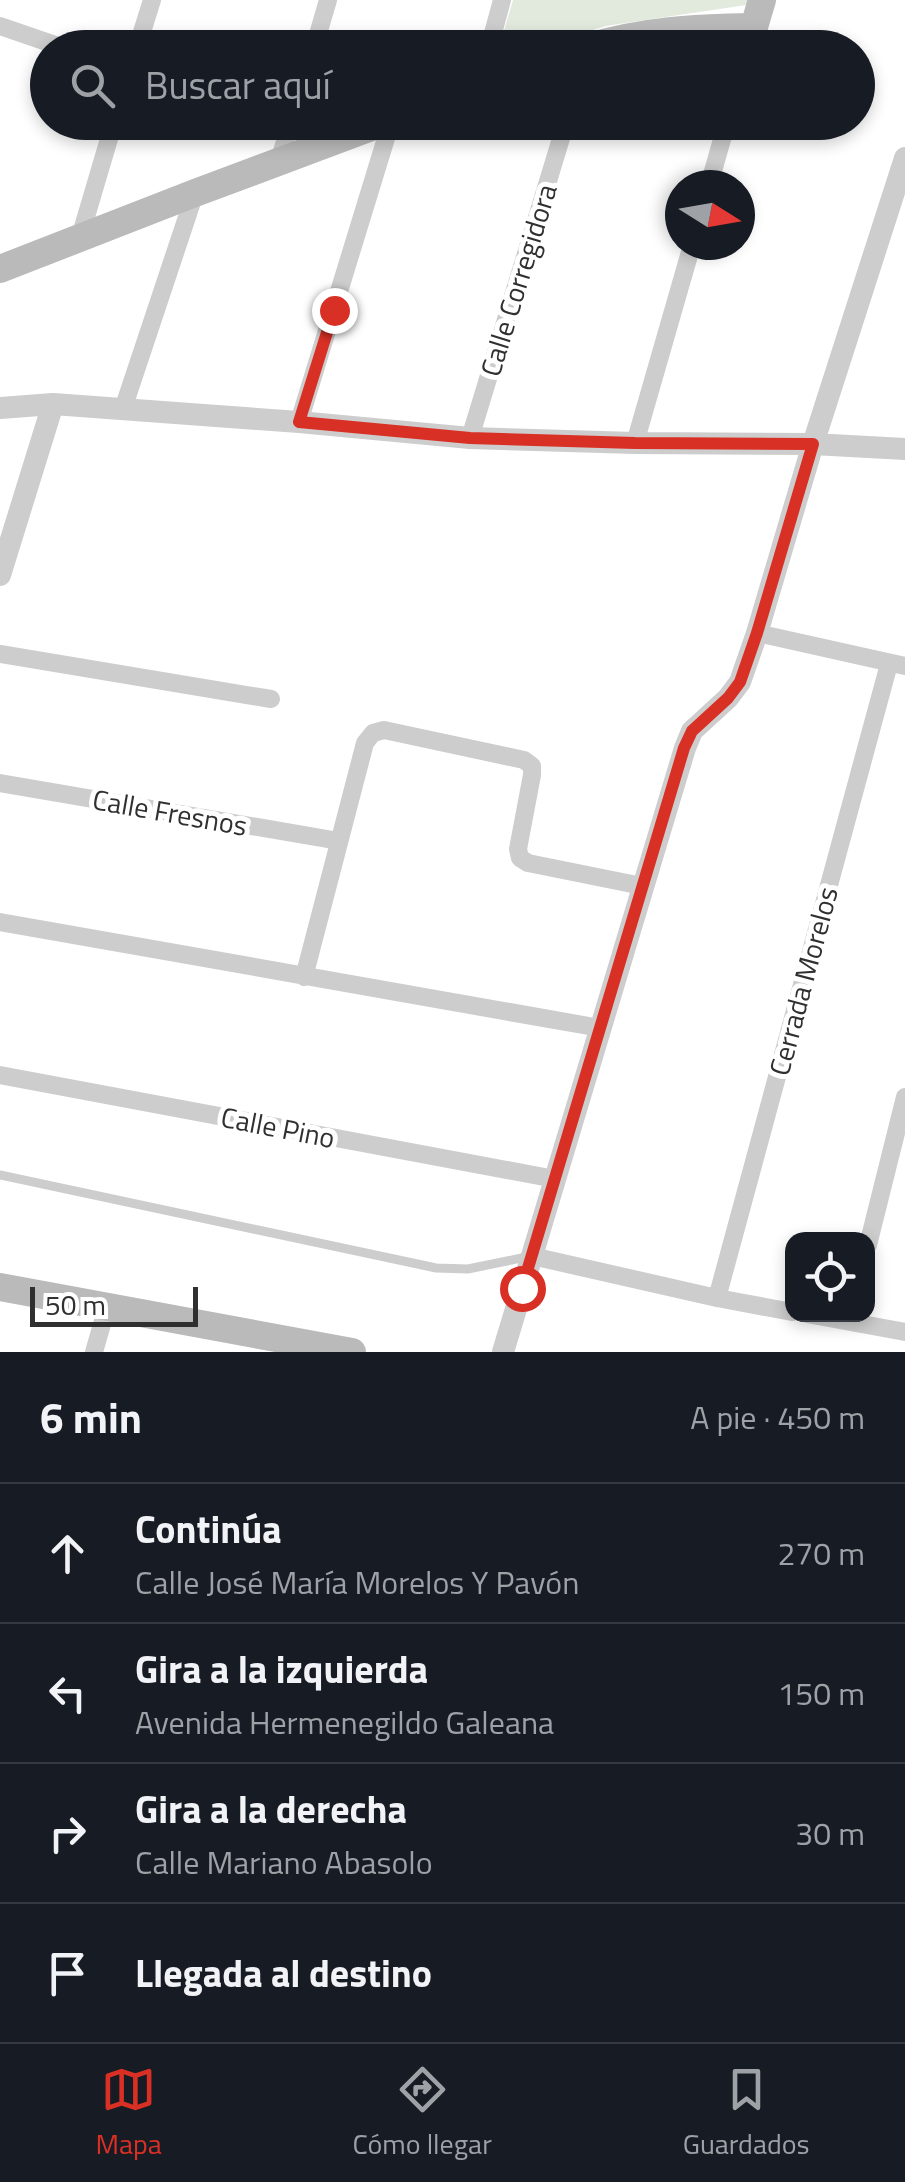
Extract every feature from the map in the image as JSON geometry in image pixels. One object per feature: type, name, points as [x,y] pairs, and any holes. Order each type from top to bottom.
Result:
[{"type":"main road","points":[[753,30],[762,0]]},
{"type":"main road","points":[[672,30],[701,30]]},
{"type":"main road","points":[[1,271],[80,237],[338,140]]},
{"type":"main road","points":[[0,1288],[352,1352]]},
{"type":"street","points":[[143,30],[152,0]]},
{"type":"street","points":[[319,30],[328,0]]},
{"type":"street","points":[[494,30],[502,0]]},
{"type":"street","points":[[0,26],[30,36]]},
{"type":"street","points":[[80,237],[109,140]]},
{"type":"street","points":[[280,161],[286,140]]},
{"type":"street","points":[[299,422],[383,140]]},
{"type":"street","name":"Calle Corregidora","points":[[470,438],[561,140]]},
{"type":"street","points":[[713,170],[722,140]]},
{"type":"street","points":[[503,1352],[684,748],[692,731],[740,682],[905,158]]},
{"type":"street","points":[[123,409],[195,193]]},
{"type":"street","points":[[635,443],[688,260]]},
{"type":"street","points":[[0,408],[53,404],[470,438],[905,449]]},
{"type":"street","points":[[0,575],[53,404]]},
{"type":"street","points":[[757,633],[897,665]]},
{"type":"street","points":[[0,654],[271,700]]},
{"type":"street","name":"Cerrada Morelos","points":[[717,1298],[897,665]]},
{"type":"street","points":[[304,977],[365,743],[373,732],[384,730],[524,760],[532,766],[532,775],[518,849],[520,858],[528,863],[642,886]]},
{"type":"street","name":"Calle Fresnos","points":[[0,783],[340,841]]},
{"type":"street","points":[[0,922],[600,1028]]},
{"type":"street","name":"Calle Pino","points":[[0,1075],[556,1179]]},
{"type":"street","points":[[871,1232],[905,1097]]},
{"type":"street","points":[[532,1256],[785,1311]]},
{"type":"street","points":[[94,1352],[107,1307]]},
{"type":"street","points":[[865,1322],[905,1332]]},
{"type":"lane","points":[[0,1175],[436,1268],[468,1268],[532,1256]]},
{"type":"shaded area","points":[[513,0],[754,0],[753,4],[593,30],[504,30]]},
{"type":"route","points":[[334,310],[299,422],[470,438],[813,444],[740,682],[692,731],[684,748],[522,1288]]}]
